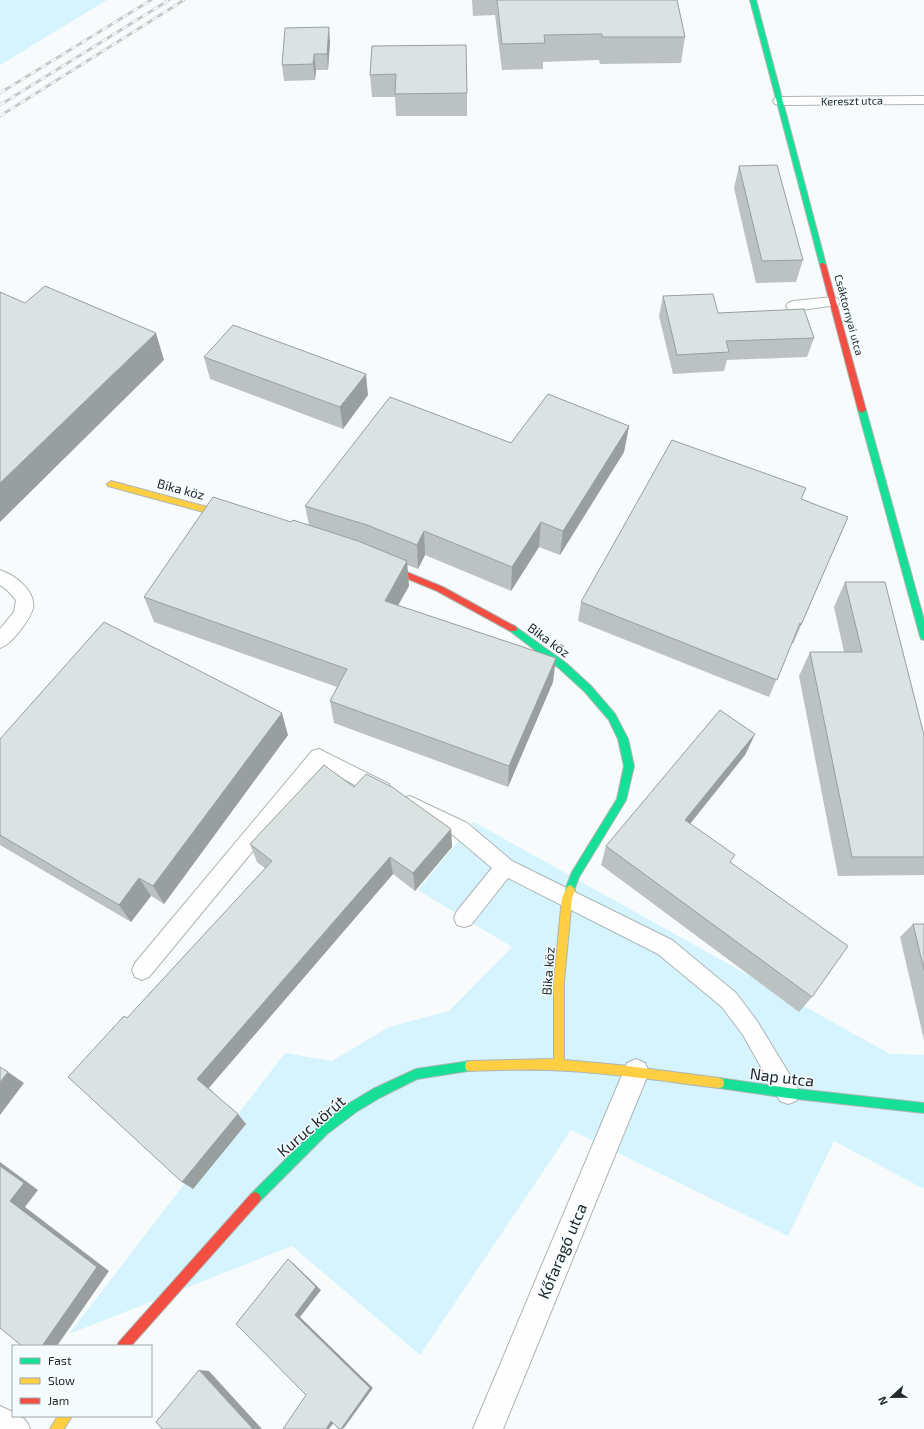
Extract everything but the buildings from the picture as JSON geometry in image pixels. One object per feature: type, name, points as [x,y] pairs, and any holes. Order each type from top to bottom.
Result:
[{"type":"street","name":"Csáktornyai utca","points":[[753,0],[924,636]]},
{"type":"street","name":"Kereszt utca","points":[[780,101],[924,100]]},
{"type":"street","name":"Bika köz","points":[[111,484],[245,520]]},
{"type":"street","name":"Bika köz","points":[[369,559],[440,589],[510,627],[563,666],[588,689],[612,717],[623,738],[629,766],[621,800],[575,875],[567,898],[559,981],[559,1065]]},
{"type":"street","name":"Kuruc körút","points":[[124,1345],[233,1221],[323,1130],[352,1108],[377,1093],[416,1074],[469,1066],[514,1064],[559,1065],[636,1072]]},
{"type":"street","name":"Nap utca","points":[[636,1072],[788,1093],[924,1108]]},
{"type":"street","name":"Kőfaragó utca","points":[[488,1429],[636,1072]]},
{"type":"street","points":[[56,1429],[65,1417]]},
{"type":"lane","points":[[793,306],[833,302]]},
{"type":"lane","points":[[0,577],[15,585],[22,592],[24,610],[19,620],[0,642]]},
{"type":"lane","points":[[142,970],[319,758],[460,829],[505,867],[665,948],[729,1000],[750,1028],[788,1093]]},
{"type":"lane","points":[[464,918],[505,867]]},
{"type":"lane","points":[[0,1418],[18,1429]]},
{"type":"shaded area","points":[[0,0],[107,0],[0,65]]},
{"type":"shaded area","points":[[474,822],[890,1054],[924,1055],[924,1189],[834,1141],[788,1236],[571,1130],[420,1355],[292,1246],[69,1334],[285,1053],[332,1061],[389,1027],[449,1011],[512,947],[418,890]]},
{"type":"railway","points":[[0,93],[151,0]]},
{"type":"railway","points":[[0,105],[169,0]]},
{"type":"railway","points":[[0,116],[184,0]]},
{"type":"traffic: fast","points":[[753,0],[823,265]]},
{"type":"traffic: fast","points":[[862,410],[924,636]]},
{"type":"traffic: fast","points":[[513,629],[563,666],[588,689],[612,717],[623,739],[629,766],[621,800],[575,875],[570,890]]},
{"type":"traffic: fast","points":[[255,1198],[323,1130],[352,1108],[377,1093],[416,1074],[470,1066]]},
{"type":"traffic: fast","points":[[719,1083],[788,1093],[924,1108]]},
{"type":"traffic: slow","points":[[111,484],[233,517]]},
{"type":"traffic: slow","points":[[559,1065],[559,981],[567,898],[570,890]]},
{"type":"traffic: slow","points":[[470,1066],[514,1064],[579,1066],[639,1072],[719,1083]]},
{"type":"traffic: slow","points":[[56,1429],[65,1417]]},
{"type":"traffic: jam","points":[[823,265],[862,410]]},
{"type":"traffic: jam","points":[[380,564],[440,589],[513,629]]},
{"type":"traffic: jam","points":[[124,1345],[255,1198]]}]
